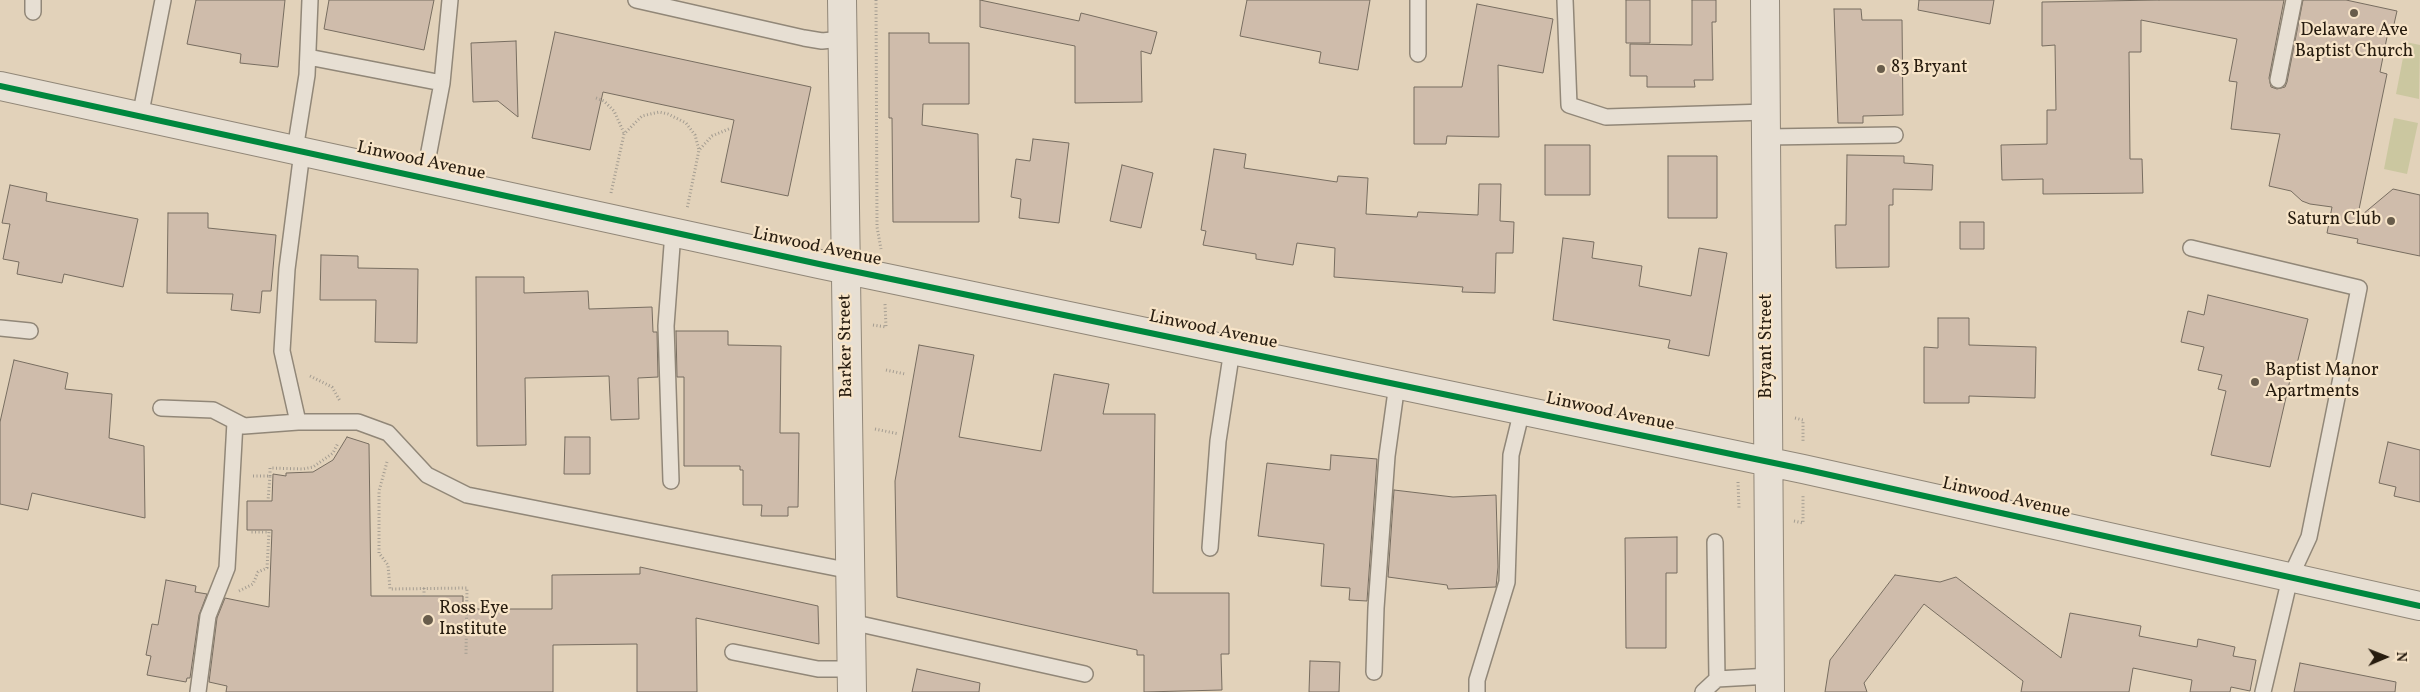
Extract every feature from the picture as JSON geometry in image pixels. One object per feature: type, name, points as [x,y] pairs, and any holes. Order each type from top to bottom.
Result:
[{"type":"street","name":"Barker Street","points":[[842,0],[852,681]]},
{"type":"street","name":"Bryant Street","points":[[1765,0],[1770,684]]},
{"type":"street","name":"Linwood Avenue","points":[[0,86],[424,178],[680,222],[846,270],[1768,462],[2420,606]]},
{"type":"lane","points":[[140,117],[162,0]]},
{"type":"lane","points":[[298,422],[282,351],[287,269],[298,151],[308,75],[310,0]]},
{"type":"lane","points":[[424,178],[442,83],[450,0]]},
{"type":"lane","points":[[636,0],[804,38],[822,41],[842,39]]},
{"type":"lane","points":[[1418,0],[1418,54]]},
{"type":"lane","points":[[1565,0],[1569,105],[1606,117],[1766,125],[1895,135]]},
{"type":"lane","points":[[2278,80],[2294,0]]},
{"type":"lane","points":[[308,57],[442,83]]},
{"type":"lane","points":[[671,481],[666,326],[680,222]]},
{"type":"lane","points":[[2191,248],[2359,288],[2309,537],[2290,578],[2263,692]]},
{"type":"lane","points":[[0,328],[30,331]]},
{"type":"lane","points":[[1210,548],[1218,441],[1232,350]]},
{"type":"lane","points":[[1374,672],[1376,608],[1387,456],[1397,384]]},
{"type":"lane","points":[[161,408],[213,410],[244,426],[298,422],[358,422],[388,433],[427,475],[468,495],[851,571]]},
{"type":"lane","points":[[1477,692],[1477,680],[1507,582],[1511,455],[1522,410]]},
{"type":"lane","points":[[198,688],[208,616],[228,568],[235,422]]},
{"type":"lane","points":[[1704,692],[1717,678],[1715,542]]},
{"type":"lane","points":[[851,622],[1085,674]]},
{"type":"lane","points":[[733,652],[818,669],[852,681]]},
{"type":"lane","points":[[1717,678],[1770,684]]},
{"type":"path","points":[[876,0],[877,226],[881,250]]},
{"type":"path","points":[[596,98],[604,101],[614,111],[624,134]]},
{"type":"path","points":[[610,194],[624,134],[642,116],[659,112],[668,114],[686,123],[695,135],[699,150]]},
{"type":"path","points":[[680,222],[699,150],[712,136],[731,128]]},
{"type":"path","points":[[870,324],[886,327],[885,298]]},
{"type":"path","points":[[886,370],[905,374]]},
{"type":"path","points":[[268,501],[268,476],[270,468],[303,469],[322,465],[333,453],[343,434],[346,422],[345,411],[332,387],[303,373]]},
{"type":"path","points":[[1803,420],[1803,446]]},
{"type":"path","points":[[872,428],[899,434]]},
{"type":"path","points":[[387,461],[379,491],[379,553],[388,565],[390,588],[466,588],[466,654]]},
{"type":"path","points":[[1738,481],[1739,508]]},
{"type":"path","points":[[1803,495],[1803,523]]},
{"type":"path","points":[[424,588],[424,596]]},
{"type":"shaded area","points":[[2406,42],[2420,45],[2419,99],[2396,94]]},
{"type":"shaded area","points":[[2394,118],[2418,123],[2407,174],[2384,169]]},
{"type":"building","points":[[196,0],[285,0],[278,67],[240,63],[241,54],[187,44]]},
{"type":"building","points":[[329,0],[434,0],[424,50],[324,29]]},
{"type":"building","points":[[980,0],[1079,21],[1081,13],[1157,32],[1151,54],[1141,51],[1142,102],[1075,103],[1075,46],[980,27]]},
{"type":"building","points":[[1247,0],[1370,0],[1358,70],[1319,63],[1321,52],[1240,36]]},
{"type":"building","points":[[1626,0],[1650,0],[1650,43],[1626,43]]},
{"type":"building","points":[[1692,0],[1716,0],[1716,22],[1712,22],[1713,80],[1694,80],[1695,87],[1647,87],[1647,76],[1630,76],[1630,44],[1692,45]]},
{"type":"building","points":[[1919,0],[1994,0],[1990,24],[1918,10]]},
{"type":"building","points":[[2284,0],[2269,78],[2271,87],[2277,89],[2285,87],[2287,82],[2303,0],[2346,0],[2397,11],[2392,33],[2388,32],[2380,72],[2387,74],[2357,219],[2393,189],[2420,195],[2420,256],[2357,243],[2358,239],[2327,233],[2332,207],[2310,204],[2302,201],[2291,191],[2269,186],[2280,134],[2231,129],[2237,82],[2229,81],[2237,39],[2141,20],[2141,52],[2129,52],[2130,159],[2142,159],[2143,193],[2043,194],[2043,179],[2002,180],[2001,145],[2047,144],[2047,110],[2056,110],[2055,45],[2042,46],[2042,2]]},
{"type":"building","points":[[1477,4],[1553,19],[1543,73],[1498,65],[1499,137],[1447,136],[1446,144],[1414,144],[1414,87],[1462,87]]},
{"type":"building","name":"83 Bryant","points":[[1834,9],[1861,9],[1862,20],[1902,20],[1903,115],[1863,116],[1863,123],[1838,123]]},
{"type":"building","points":[[555,32],[811,87],[788,196],[721,182],[734,120],[603,92],[590,150],[532,138]]},
{"type":"building","points":[[889,33],[929,33],[929,43],[969,43],[969,104],[923,104],[922,125],[978,134],[979,222],[893,222],[892,118],[889,118]]},
{"type":"building","points":[[516,41],[518,117],[498,101],[473,102],[471,43]]},
{"type":"building","points":[[1033,139],[1069,143],[1059,223],[1019,218],[1021,199],[1011,197],[1016,159],[1030,161]]},
{"type":"building","points":[[1545,145],[1590,145],[1590,195],[1545,195]]},
{"type":"building","points":[[1214,149],[1246,154],[1244,168],[1337,182],[1338,176],[1368,178],[1366,214],[1417,217],[1418,212],[1478,215],[1479,184],[1501,184],[1500,221],[1514,222],[1513,253],[1496,253],[1495,293],[1462,292],[1463,287],[1334,277],[1335,248],[1297,243],[1293,265],[1256,259],[1256,254],[1203,245],[1206,231],[1201,230]]},
{"type":"building","points":[[1847,155],[1904,156],[1904,163],[1933,165],[1932,190],[1893,189],[1893,205],[1889,205],[1889,267],[1836,268],[1835,225],[1846,225]]},
{"type":"building","points":[[1668,156],[1717,156],[1717,218],[1668,218]]},
{"type":"building","points":[[1122,165],[1153,173],[1141,228],[1110,221]]},
{"type":"building","points":[[10,185],[47,193],[46,201],[138,219],[123,287],[64,274],[62,283],[17,274],[19,262],[3,259],[10,224],[2,223]]},
{"type":"building","points":[[168,213],[208,213],[208,228],[276,235],[271,291],[262,291],[260,313],[231,310],[233,294],[167,293]]},
{"type":"building","points":[[1960,222],[1984,222],[1984,249],[1960,249]]},
{"type":"building","points":[[1563,238],[1594,242],[1592,258],[1642,266],[1639,286],[1691,296],[1699,248],[1727,253],[1709,356],[1668,348],[1670,340],[1553,320]]},
{"type":"building","points":[[321,255],[358,256],[358,268],[418,269],[417,343],[375,342],[376,300],[320,300]]},
{"type":"building","points":[[476,277],[524,277],[524,293],[588,291],[589,309],[652,307],[653,332],[657,332],[658,377],[638,378],[639,419],[611,420],[609,376],[525,378],[526,445],[477,446]]},
{"type":"building","name":"Baptist Manor Apartments","points":[[2208,295],[2308,319],[2296,368],[2293,367],[2270,467],[2211,455],[2226,391],[2218,389],[2222,375],[2198,370],[2204,347],[2181,342],[2188,311],[2204,315]]},
{"type":"building","points":[[1938,318],[1969,318],[1969,345],[2036,347],[2035,398],[1969,396],[1969,403],[1924,403],[1924,347],[1938,348]]},
{"type":"building","points":[[676,331],[728,331],[728,345],[781,346],[780,433],[799,433],[798,507],[788,507],[788,516],[761,516],[762,505],[743,505],[743,470],[740,470],[740,466],[684,466],[684,377],[677,377]]},
{"type":"building","points":[[919,345],[974,355],[959,437],[1041,451],[1054,374],[1109,384],[1103,414],[1155,414],[1153,593],[1229,593],[1229,654],[1221,654],[1222,690],[1144,692],[1144,655],[1137,655],[1137,650],[897,597],[895,481]]},
{"type":"building","points":[[14,360],[68,373],[65,389],[112,394],[109,438],[144,446],[145,518],[32,493],[28,510],[0,504],[0,422]]},
{"type":"building","points":[[347,437],[369,444],[371,596],[463,596],[463,609],[552,609],[552,575],[640,574],[640,567],[818,606],[819,644],[696,618],[697,692],[637,692],[637,644],[553,645],[553,692],[226,692],[227,686],[209,682],[217,618],[225,598],[269,607],[272,530],[247,530],[247,501],[272,501],[273,474],[286,476],[286,473],[313,472],[333,460]]},
{"type":"building","points":[[565,437],[590,437],[590,474],[564,474]]},
{"type":"building","points":[[2388,442],[2420,450],[2420,502],[2394,496],[2396,487],[2379,483]]},
{"type":"building","points":[[1331,455],[1377,459],[1367,601],[1349,600],[1350,588],[1321,586],[1324,544],[1258,536],[1267,463],[1330,470]]},
{"type":"building","points":[[1394,490],[1453,497],[1496,495],[1498,567],[1496,587],[1448,589],[1447,585],[1388,577]]},
{"type":"building","points":[[1677,537],[1677,573],[1666,573],[1666,648],[1626,648],[1625,538]]},
{"type":"building","points":[[1895,575],[1940,582],[1956,577],[2061,658],[2070,613],[2141,626],[2139,636],[2197,647],[2198,639],[2235,647],[2233,656],[2256,660],[2250,691],[2231,687],[2230,692],[2190,692],[2192,680],[2133,668],[2129,692],[2021,692],[2023,681],[1924,604],[1864,683],[1867,692],[1825,692],[1830,660]]},
{"type":"building","points":[[166,580],[196,586],[195,592],[207,594],[199,615],[190,678],[187,678],[186,682],[147,675],[151,656],[146,655],[152,624],[158,625]]},
{"type":"building","points":[[1310,661],[1340,662],[1339,692],[1309,692]]},
{"type":"building","points":[[2300,663],[2396,682],[2395,692],[2294,692]]},
{"type":"building","points":[[917,669],[980,683],[979,692],[912,692]]},
{"type":"cycle path","points":[[0,86],[819,264],[1803,469],[2420,606]]},
{"type":"place","name":"Delaware Ave Baptist Church","points":[[2354,13]]},
{"type":"place","name":"83 Bryant","points":[[1881,69]]},
{"type":"place","name":"Saturn Club","points":[[2391,221]]},
{"type":"place","name":"Baptist Manor Apartments","points":[[2255,382]]},
{"type":"place","name":"Ross Eye Institute","points":[[428,620]]}]
